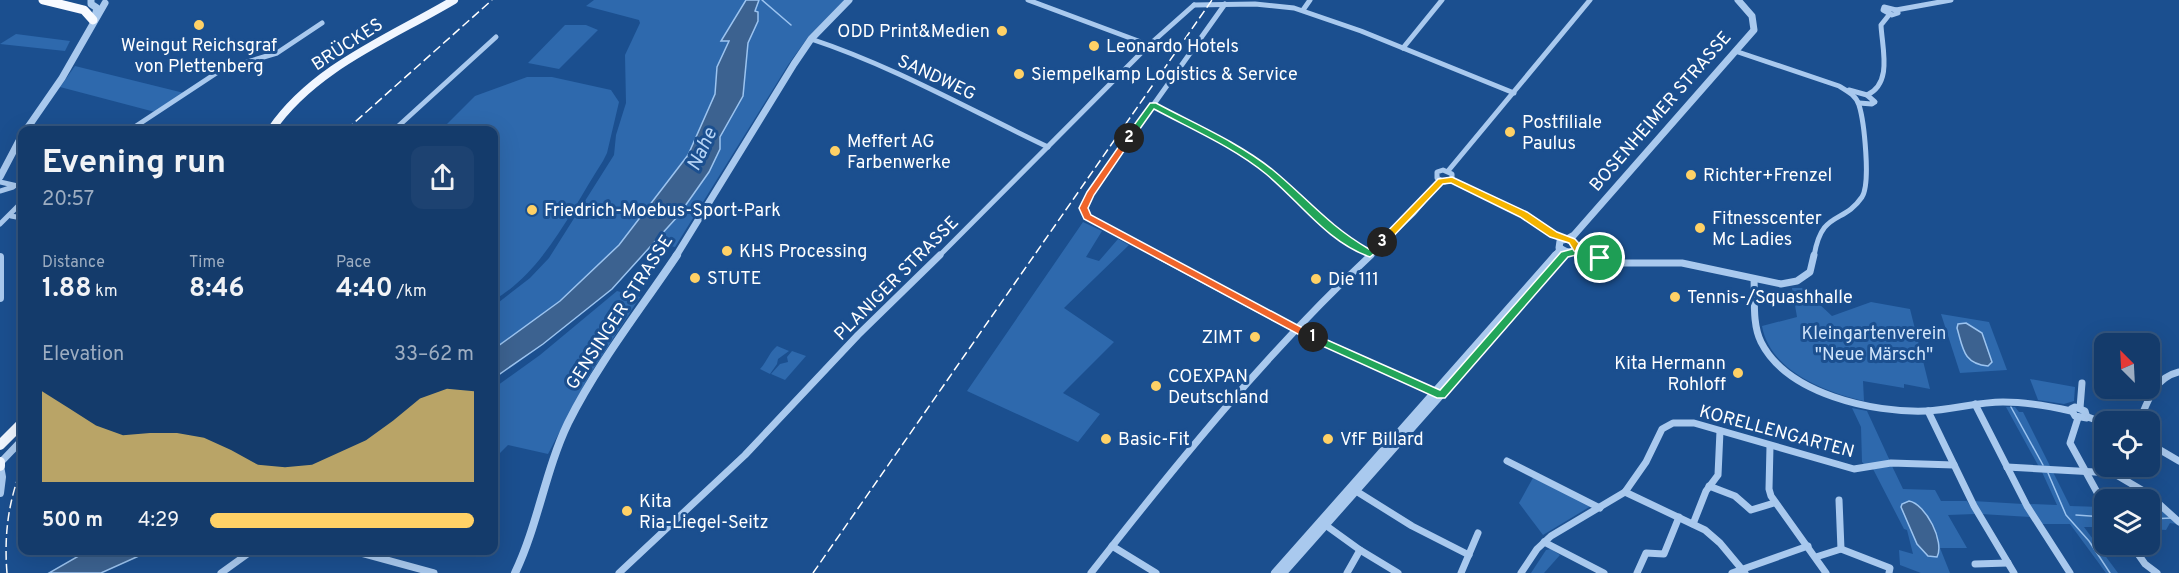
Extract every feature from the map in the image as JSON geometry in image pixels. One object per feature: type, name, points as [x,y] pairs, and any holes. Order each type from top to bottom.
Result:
[{"type":"highway","points":[[43,0],[82,7],[90,12],[93,20]]},
{"type":"highway","points":[[55,2],[75,0]]},
{"type":"highway","points":[[55,2],[92,3]]},
{"type":"main road","name":"BRÜCKES","points":[[273,126],[280,114],[292,102],[326,76],[379,41],[454,0]]},
{"type":"main road","points":[[0,446],[18,427]]},
{"type":"street","name":"GENSINGER STRASSE","points":[[517,573],[533,530],[551,465],[567,425],[597,369],[690,235],[761,116],[811,39],[849,0]]},
{"type":"street","points":[[1028,0],[1149,45]]},
{"type":"street","points":[[1303,10],[1310,0]]},
{"type":"street","points":[[1403,48],[1442,0]]},
{"type":"street","points":[[1448,171],[1590,0]]},
{"type":"street","name":"BOSENHEIMER STRASSE","points":[[1283,573],[1323,523],[1568,246],[1574,235],[1754,30],[1752,16],[1738,0]]},
{"type":"street","name":"BOSENHEIMER STRASSE","points":[[1736,52],[1758,29],[1758,20],[1745,0]]},
{"type":"street","points":[[1896,10],[1897,14],[1889,15],[1884,12],[1883,8],[1889,7],[1896,10],[1951,0]]},
{"type":"street","points":[[92,3],[108,2]]},
{"type":"street","points":[[93,20],[108,2]]},
{"type":"street","points":[[29,126],[62,78],[93,20],[97,8],[92,3]]},
{"type":"street","points":[[1192,3],[1277,5],[1303,10],[1514,93]]},
{"type":"street","name":"PLANIGER STRASSE","points":[[620,573],[775,426],[858,335],[1192,3]]},
{"type":"street","points":[[1225,4],[1090,194],[1084,208],[1087,217],[1098,225],[1297,330],[1438,394]]},
{"type":"street","points":[[1867,95],[1877,89],[1884,75],[1881,25],[1889,15]]},
{"type":"street","points":[[135,126],[221,70],[277,53],[322,23]]},
{"type":"street","points":[[398,126],[496,37]]},
{"type":"street","name":"SANDWEG","points":[[811,39],[844,50],[882,67],[1048,147]]},
{"type":"street","points":[[1736,52],[1867,95],[1875,102],[1872,104],[1859,103]]},
{"type":"street","points":[[1090,573],[1156,490],[1297,330],[1441,181],[1452,180],[1533,220],[1568,246],[1600,258],[1626,263],[1682,263],[1781,284],[1802,279],[1810,272],[1818,236],[1825,225],[1859,201],[1864,192],[1866,168],[1859,103],[1846,90]]},
{"type":"street","points":[[1153,105],[1247,155],[1270,172],[1334,232],[1370,254]]},
{"type":"street","points":[[0,177],[18,142]]},
{"type":"street","points":[[1441,181],[1437,178],[1437,172],[1448,171],[1453,175],[1452,180]]},
{"type":"street","points":[[0,182],[18,186]]},
{"type":"street","points":[[0,191],[18,188]]},
{"type":"street","points":[[1,223],[18,207]]},
{"type":"street","points":[[11,216],[18,217]]},
{"type":"street","points":[[0,257],[0,298]]},
{"type":"street","points":[[1754,279],[1758,332],[1765,350],[1782,368],[1820,391],[1854,404],[1886,410],[1928,411],[1975,404],[2024,403],[2071,411],[2078,418],[2088,417]]},
{"type":"street","points":[[2145,411],[2162,377],[2178,374]]},
{"type":"street","points":[[2080,408],[2082,383]]},
{"type":"street","name":"BOSENHEIMER STRASSE","points":[[1275,573],[1356,491],[1438,394]]},
{"type":"street","points":[[1975,404],[2027,506],[2070,573]]},
{"type":"street","points":[[2071,411],[2073,407],[2080,408],[2088,417],[2094,419]]},
{"type":"street","points":[[1928,411],[1974,507],[2014,573]]},
{"type":"street","points":[[2078,418],[2070,443],[2095,489]]},
{"type":"street","name":"KORELLENGARTEN","points":[[1521,573],[1544,542],[1625,492],[1646,462],[1658,435],[1673,423],[1689,422],[1854,468],[1892,463],[1954,465]]},
{"type":"street","points":[[1693,524],[1709,486],[1718,476],[1720,431]]},
{"type":"street","points":[[0,493],[2,477],[0,464],[18,444]]},
{"type":"street","points":[[1770,446],[1769,489],[1774,503],[1816,556],[1826,573]]},
{"type":"street","points":[[2160,450],[2179,461]]},
{"type":"street","points":[[1507,461],[1600,508]]},
{"type":"street","points":[[2007,467],[2113,473],[2127,479],[2163,505],[2179,522]]},
{"type":"street","points":[[1709,486],[1735,496],[1751,510],[1774,503]]},
{"type":"street","points":[[1356,491],[1412,526],[1469,555]]},
{"type":"street","points":[[1625,492],[1693,524],[1720,543],[1744,571]]},
{"type":"street","points":[[1839,500],[1841,549]]},
{"type":"street","points":[[1637,573],[1646,553],[1664,554],[1679,517]]},
{"type":"street","points":[[1323,523],[1360,550],[1398,573]]},
{"type":"street","points":[[1461,573],[1478,533]]},
{"type":"street","points":[[1544,542],[1604,573]]},
{"type":"street","points":[[1112,546],[1156,573]]},
{"type":"street","points":[[1732,573],[1744,571],[1808,546]]},
{"type":"street","points":[[1816,556],[1841,549],[1890,568],[1889,573]]},
{"type":"street","points":[[1347,573],[1360,550]]},
{"type":"street","points":[[221,573],[246,555]]},
{"type":"street","points":[[368,555],[434,573]]},
{"type":"street","points":[[2139,555],[2145,564],[2157,573]]},
{"type":"street","points":[[1975,564],[2008,563]]},
{"type":"green space","points":[[594,0],[746,0],[722,40],[729,41],[717,68],[715,94],[688,155],[619,245],[560,301],[498,346],[498,303],[530,278],[549,258],[614,155],[616,135],[626,103],[625,55],[640,23],[639,20],[586,6]]},
{"type":"green space","points":[[759,0],[845,0],[808,37],[788,65],[675,247],[652,242],[678,216],[709,172],[720,149],[720,137],[743,96],[748,43],[758,21],[754,11]]},
{"type":"green space","points":[[565,25],[586,25],[598,30],[559,69],[528,63]]},
{"type":"green space","points":[[16,34],[70,41],[65,51],[0,44]]},
{"type":"green space","points":[[75,66],[184,93],[155,112],[60,87]]},
{"type":"green space","name":"Friedrich-Moebus-Sport-Park","points":[[527,77],[552,77],[611,90],[619,102],[607,153],[556,238],[528,273],[498,297],[498,126],[445,126],[475,96]]},
{"type":"green space","points":[[1083,222],[1102,231],[1086,257],[1099,261],[1118,239],[1129,245],[1064,308],[1114,342],[1063,393],[1100,414],[1078,442],[967,391]]},
{"type":"green space","name":"Kleingartenverein \"Neue Märsch\"","points":[[1792,288],[1802,288],[1832,316],[1871,302],[1910,309],[1930,389],[1904,384],[1904,388],[1863,381],[1864,401],[1833,392],[1801,377],[1776,355],[1767,342],[1762,326],[1797,317]]},
{"type":"green space","points":[[617,291],[640,297],[589,376],[548,454],[508,445],[498,453],[498,385],[540,355]]},
{"type":"green space","points":[[1941,314],[1989,322],[2007,370],[1960,373]]},
{"type":"green space","points":[[777,346],[789,351],[778,359],[770,374],[760,369]]},
{"type":"green space","points":[[792,351],[806,356],[785,380],[771,374],[780,364],[788,362],[787,357]]},
{"type":"green space","points":[[2030,379],[2075,387],[2074,401],[2064,404],[2038,400]]},
{"type":"green space","points":[[2006,407],[2015,407],[2019,412],[2023,412],[2051,468],[2039,467]]},
{"type":"green space","points":[[1852,408],[1867,411],[1890,461],[1865,465],[1862,462],[1861,427]]},
{"type":"green space","points":[[1892,466],[1903,489],[1935,490],[1941,501],[1967,501],[1975,514],[1948,515],[1967,548],[1940,548],[1950,573],[1921,573],[1900,565],[1899,550],[1913,554],[1907,530],[1904,529],[1873,469]]},
{"type":"green space","points":[[2042,472],[2053,472],[2070,506],[2094,507],[2094,527],[2084,527],[2094,541],[2094,555],[2105,555],[2118,573],[2106,573],[2070,524],[2041,524],[2029,504],[2057,505]]},
{"type":"green space","points":[[1534,476],[1591,506],[1543,535],[1519,503]]},
{"type":"green space","points":[[1973,501],[2023,504],[2030,517],[1981,514]]},
{"type":"green space","points":[[2160,510],[2164,510],[2177,524],[2170,523],[2166,530],[2160,530]]},
{"type":"green space","points":[[1551,549],[1560,555],[1544,573],[1531,573],[1546,550]]},
{"type":"water","name":"Nahe","points":[[746,0],[759,0],[755,11],[758,12],[758,21],[748,43],[743,96],[720,137],[720,149],[709,172],[678,216],[612,289],[543,344],[498,375],[498,346],[560,301],[619,245],[688,155],[715,94],[717,67],[729,41],[721,41]]},
{"type":"water","points":[[1966,323],[1982,333],[1992,362],[1988,366],[1973,362],[1965,354],[1957,328],[1958,324]]},
{"type":"water","points":[[1909,501],[1922,509],[1932,524],[1938,542],[1937,557],[1928,556],[1917,544],[1901,507]]},
{"type":"water","points":[[80,555],[141,555],[101,573],[49,573]]},
{"type":"waterway","points":[[762,0],[791,25]]},
{"type":"waterway","points":[[2011,407],[2043,465]]},
{"type":"waterway","points":[[2048,473],[2066,515],[2089,541],[2110,573]]},
{"type":"waterway","points":[[2076,515],[2094,516]]},
{"type":"waterway","points":[[2160,519],[2171,518]]},
{"type":"railway","points":[[350,126],[492,0]]},
{"type":"railway","points":[[813,573],[1212,0]]},
{"type":"railway","points":[[7,573],[8,519],[18,479]]},
{"type":"place","name":"Weingut Reichsgraf von Plettenberg","points":[[199,25]]},
{"type":"place","name":"ODD Print&Medien","points":[[1002,31]]},
{"type":"place","name":"Leonardo Hotels","points":[[1094,46]]},
{"type":"place","name":"Siempelkamp Logistics & Service","points":[[1019,74]]},
{"type":"place","name":"Postfiliale Paulus","points":[[1510,132]]},
{"type":"place","name":"Meffert AG Farbenwerke","points":[[835,151]]},
{"type":"place","name":"Richter+Frenzel","points":[[1691,175]]},
{"type":"place","name":"Friedrich-Moebus-Sport-Park","points":[[532,210]]},
{"type":"place","name":"Fitnesscenter Mc Ladies","points":[[1700,228]]},
{"type":"place","name":"KHS Processing","points":[[727,251]]},
{"type":"place","name":"STUTE","points":[[695,278]]},
{"type":"place","name":"Die 111","points":[[1316,279]]},
{"type":"place","name":"Tennis-/Squashhalle","points":[[1675,297]]},
{"type":"place","name":"ZIMT","points":[[1255,337]]},
{"type":"place","name":"Kita Hermann Rohloff","points":[[1738,373]]},
{"type":"place","name":"COEXPAN Deutschland","points":[[1156,386]]},
{"type":"place","name":"Basic-Fit","points":[[1106,439]]},
{"type":"place","name":"VfF Billard","points":[[1328,439]]},
{"type":"place","name":"Kita Ria-Liegel-Seitz","points":[[627,511]]},
{"type":"route","points":[[1153,105],[1247,155],[1270,172],[1334,232],[1370,254],[1441,181],[1452,180],[1509,206],[1563,240],[1572,241],[1578,248],[1600,258],[1589,257],[1576,251],[1564,255],[1441,395],[1297,330],[1098,225],[1087,217],[1084,208],[1090,194],[1153,105]]}]
